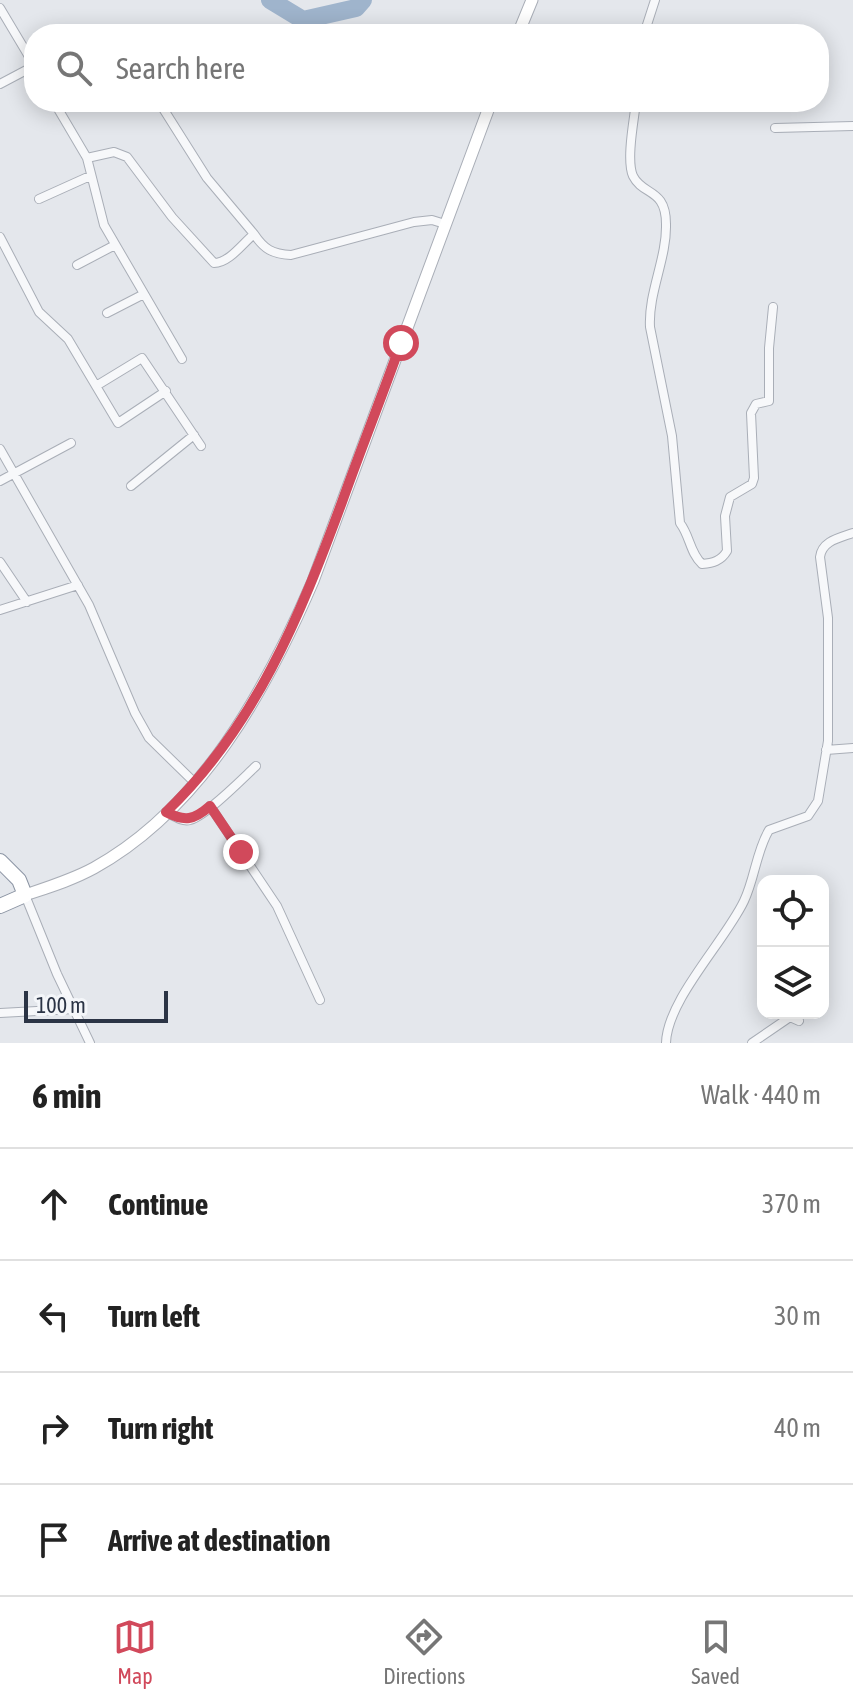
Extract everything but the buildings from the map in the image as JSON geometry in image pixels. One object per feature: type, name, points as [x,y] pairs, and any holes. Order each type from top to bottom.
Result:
[{"type":"highway","points":[[0,861],[19,880],[25,895],[0,906]]},
{"type":"main road","points":[[522,24],[532,0]]},
{"type":"main road","points":[[25,895],[69,880],[125,848],[195,783],[245,717],[291,631],[313,581],[487,112]]},
{"type":"street","points":[[647,24],[655,0]]},
{"type":"street","points":[[2,13],[24,49]]},
{"type":"street","points":[[0,84],[24,71]]},
{"type":"street","points":[[60,112],[87,158],[104,225],[182,359]]},
{"type":"street","points":[[165,112],[207,178],[262,246],[274,254],[291,255],[414,222],[432,220],[445,224]]},
{"type":"street","points":[[635,112],[631,163],[633,176],[663,203],[666,224],[649,316],[650,327],[672,436],[680,523],[695,557],[702,564],[724,556],[727,551],[726,509],[730,497],[752,484],[754,478],[751,408],[769,401],[773,307]]},
{"type":"street","points":[[775,128],[853,126]]},
{"type":"street","points":[[87,158],[114,152],[127,157],[172,217],[214,263],[225,260],[254,234]]},
{"type":"street","points":[[39,199],[90,176]]},
{"type":"street","points":[[0,237],[39,312],[68,339],[118,423],[166,391]]},
{"type":"street","points":[[77,265],[115,245]]},
{"type":"street","points":[[107,313],[144,294]]},
{"type":"street","points":[[96,386],[142,358],[201,446]]},
{"type":"street","points":[[131,486],[194,435]]},
{"type":"street","points":[[0,481],[71,443]]},
{"type":"street","points":[[0,449],[78,585],[149,738],[195,783]]},
{"type":"street","points":[[666,1043],[669,1027],[697,972],[725,935],[745,899],[760,846],[769,830],[802,819],[813,811],[818,801],[826,750],[828,618],[820,557],[827,543],[853,533]]},
{"type":"street","points":[[0,562],[27,602]]},
{"type":"street","points":[[0,610],[78,585]]},
{"type":"street","points":[[826,750],[853,748]]},
{"type":"street","points":[[166,812],[181,820],[190,820],[256,766]]},
{"type":"street","points":[[210,806],[277,906],[320,1000]]},
{"type":"street","points":[[25,895],[90,1043]]},
{"type":"street","points":[[0,1013],[74,1009]]},
{"type":"street","points":[[752,1043],[783,1020],[790,1017],[799,1021]]},
{"type":"waterway","points":[[270,0],[303,20],[356,8],[363,0]]},
{"type":"route","points":[[241,852],[210,806],[190,820],[181,820],[166,812],[217,757],[245,717],[291,631],[313,581],[401,343]]}]
